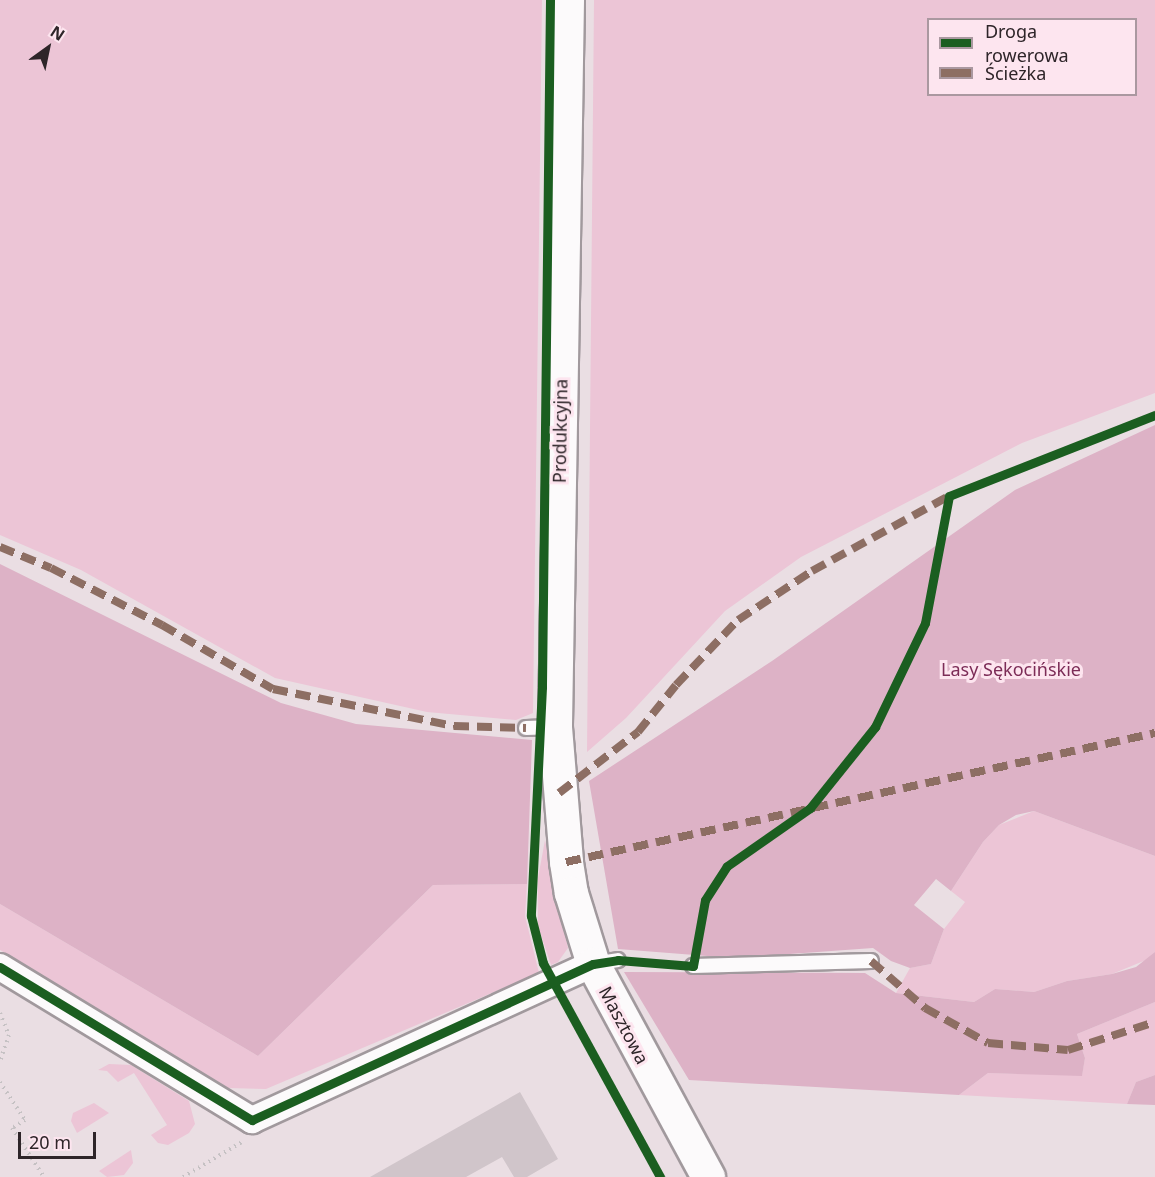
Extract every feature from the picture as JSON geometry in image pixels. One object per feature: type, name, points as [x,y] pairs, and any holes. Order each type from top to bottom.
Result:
[{"type":"street","name":"Produkcyjna","points":[[566,862],[540,728],[567,0]]},
{"type":"street","name":"Masztowa","points":[[566,862],[571,893],[708,1177]]},
{"type":"street","points":[[0,967],[252,1120],[605,962]]},
{"type":"lane","points":[[693,966],[871,961]]},
{"type":"path","points":[[0,1013],[9,1035],[0,1061]]},
{"type":"path","points":[[0,1082],[25,1120],[12,1128],[44,1177]]},
{"type":"shaded area","points":[[0,0],[542,0],[533,713],[516,720],[427,712],[275,678],[81,570],[0,535]]},
{"type":"shaded area","points":[[594,0],[1155,0],[1155,393],[1022,443],[801,557],[725,611],[626,718],[587,752]]},
{"type":"shaded area","points":[[1034,811],[1155,856],[1155,952],[1151,958],[1112,974],[1067,981],[1034,992],[995,989],[974,1002],[896,993],[910,968],[931,964],[944,929],[965,902],[951,891],[983,842],[999,825]]},
{"type":"shaded area","points":[[545,840],[568,948],[558,962],[551,965],[538,926],[538,878]]},
{"type":"shaded area","points":[[527,884],[525,916],[539,973],[266,1089],[228,1088],[0,950],[0,904],[258,1056],[433,885]]},
{"type":"shaded area","points":[[1155,1002],[1155,1075],[1136,1082],[1127,1104],[959,1095],[988,1073],[1082,1075],[1085,1058],[1077,1034]]},
{"type":"shaded area","points":[[109,1064],[131,1065],[189,1101],[195,1124],[189,1133],[168,1145],[158,1143],[151,1135],[167,1125],[134,1073],[118,1082],[107,1071],[98,1070]]},
{"type":"shaded area","points":[[94,1103],[109,1113],[77,1133],[71,1121],[73,1113]]},
{"type":"shaded area","points":[[131,1150],[133,1163],[124,1175],[107,1177],[99,1171]]},
{"type":"green space","name":"Lasy Sękocińskie","points":[[1155,425],[1155,856],[1034,811],[1016,815],[999,825],[983,842],[951,891],[936,879],[914,905],[944,929],[931,964],[910,968],[891,961],[873,948],[733,958],[618,949],[589,781],[772,661],[1015,490]]},
{"type":"green space","points":[[0,564],[281,703],[356,724],[532,740],[527,884],[433,885],[258,1056],[0,904]]},
{"type":"green space","points":[[1155,952],[1155,1002],[1077,1034],[1085,1058],[1082,1076],[988,1073],[959,1095],[689,1080],[624,972],[865,973],[896,993],[974,1002],[995,989],[1034,992],[1067,981],[1112,974],[1136,967]]},
{"type":"green space","points":[[1155,1075],[1155,1105],[1127,1104],[1136,1082]]},
{"type":"building","points":[[520,1092],[558,1159],[527,1177],[514,1177],[502,1157],[466,1177],[370,1177]]},
{"type":"marked path","points":[[559,793],[638,732],[676,685],[738,620],[812,571],[951,495]]},
{"type":"marked path","points":[[0,547],[51,568],[162,625],[273,689],[454,726],[526,728]]},
{"type":"marked path","points":[[566,862],[1155,733]]},
{"type":"marked path","points":[[871,961],[925,1008],[988,1043],[1068,1050],[1155,1022]]},
{"type":"cycle path","points":[[550,0],[542,687],[531,916],[543,963],[660,1177]]},
{"type":"cycle path","points":[[0,967],[252,1120],[593,964],[618,960],[693,966],[705,900],[727,866],[810,808],[875,727],[925,623],[949,496],[1155,415]]}]
